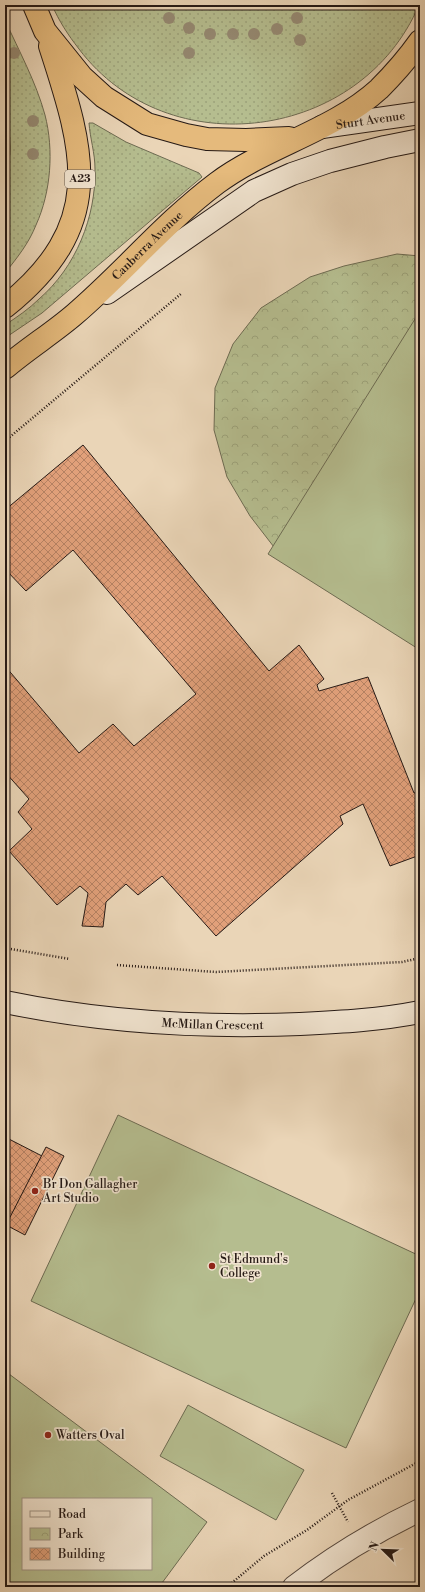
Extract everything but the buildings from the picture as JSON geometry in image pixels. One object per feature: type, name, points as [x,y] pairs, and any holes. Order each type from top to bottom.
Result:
[{"type":"highway","name":"Canberra Avenue","points":[[5,307],[38,278],[61,247],[69,230],[79,192],[80,159],[69,104],[44,29],[34,5]]},
{"type":"highway","name":"Canberra Avenue","points":[[44,29],[72,67],[92,87],[104,97],[147,124],[186,135],[207,139],[246,140],[298,138]]},
{"type":"highway","name":"Canberra Avenue","points":[[10,362],[74,315],[185,209],[217,183],[262,156],[320,127],[360,103],[396,72],[420,41]]},
{"type":"street","points":[[27,5],[44,29]]},
{"type":"street","name":"Sturt Avenue","points":[[320,127],[420,113]]},
{"type":"street","points":[[74,315],[254,191],[292,174],[330,161],[420,140]]},
{"type":"street","name":"McMillan Crescent","points":[[5,1002],[112,1019],[210,1026],[338,1022],[377,1019],[420,1012]]},
{"type":"street","points":[[294,1587],[359,1543],[420,1510]]},
{"type":"path","points":[[5,441],[182,293]]},
{"type":"path","points":[[5,948],[70,959]]},
{"type":"path","points":[[117,965],[216,972],[402,962],[420,958]]},
{"type":"path","points":[[227,1587],[264,1556],[302,1533],[352,1497],[420,1461]]},
{"type":"path","points":[[332,1493],[359,1543]]},
{"type":"path","points":[[410,1587],[420,1583]]},
{"type":"green space","points":[[52,5],[419,5],[391,51],[354,86],[309,110],[261,122],[210,123],[162,111],[117,87],[79,49],[64,28]]},
{"type":"green space","points":[[5,20],[32,79],[45,115],[50,142],[50,171],[45,199],[33,232],[5,273],[5,185],[10,149],[9,133],[5,116]]},
{"type":"green space","points":[[5,116],[8,124],[10,150],[5,185]]},
{"type":"green space","points":[[89,123],[93,123],[126,142],[199,173],[202,177],[42,313],[5,338],[5,325],[31,306],[52,286],[64,272],[81,240],[92,205],[94,187],[95,163]]},
{"type":"green space","points":[[397,254],[420,256],[420,645],[277,551],[250,516],[227,477],[214,430],[215,388],[233,344],[261,308],[310,277],[344,266]]},
{"type":"green space","points":[[420,311],[420,650],[268,554]]},
{"type":"green space","points":[[118,1115],[420,1256],[420,1290],[346,1448],[31,1301]]},
{"type":"green space","name":"Watters Oval","points":[[5,1371],[207,1522],[159,1587],[5,1587]]},
{"type":"green space","points":[[188,1405],[304,1470],[276,1520],[160,1456]]},
{"type":"place","name":"Br Don Gallagher Art Studio","points":[[35,1191]]},
{"type":"place","name":"St Edmund's College","points":[[212,1266]]},
{"type":"place","name":"Watters Oval","points":[[48,1435]]}]
